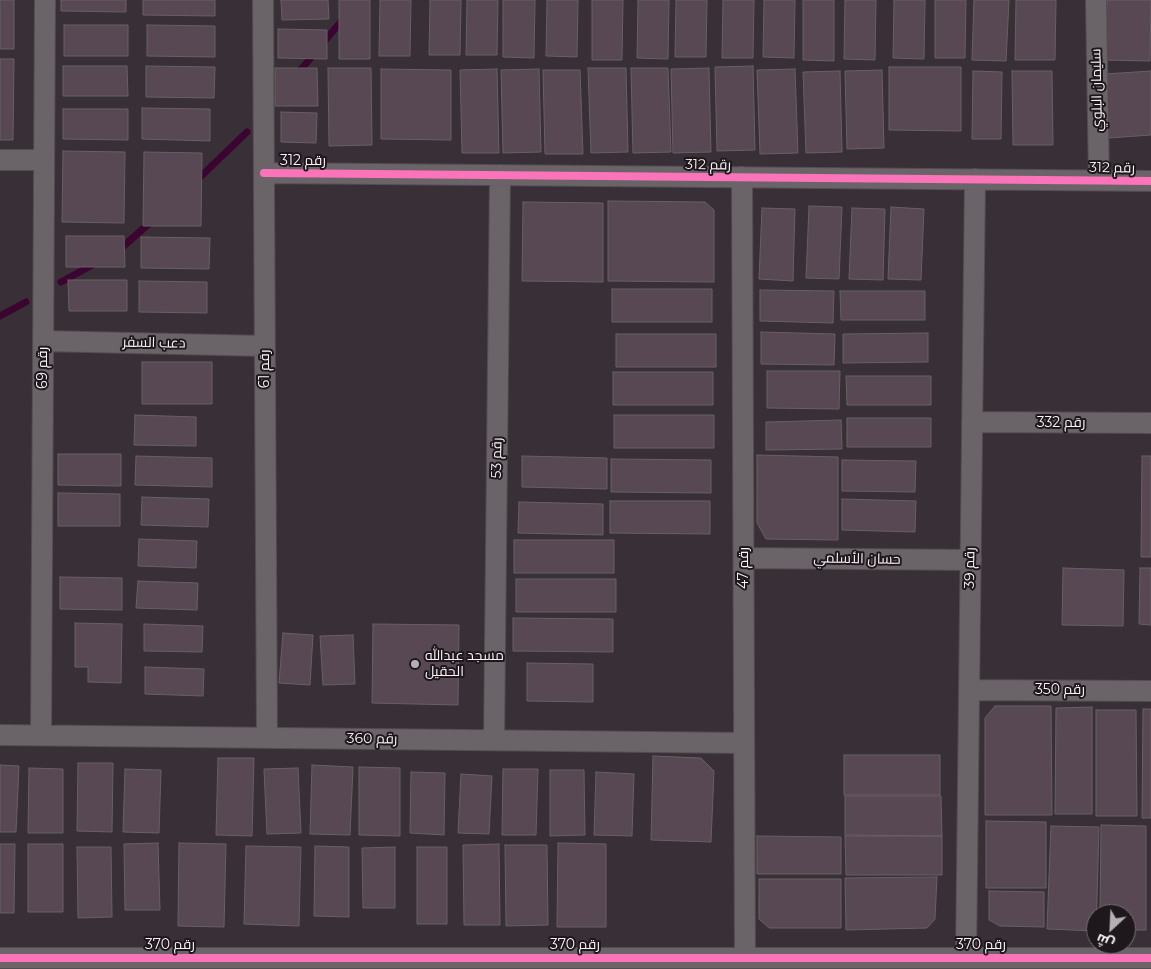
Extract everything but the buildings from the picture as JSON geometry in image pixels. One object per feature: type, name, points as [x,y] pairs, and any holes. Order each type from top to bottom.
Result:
[{"type":"street","name":"رقم 69","points":[[41,735],[45,0]]},
{"type":"street","name":"رقم 61","points":[[263,0],[267,738]]},
{"type":"street","name":"سليمان البلوي","points":[[1096,0],[1099,180]]},
{"type":"street","points":[[0,160],[44,160]]},
{"type":"street","name":"رقم 312","points":[[264,173],[1151,181]]},
{"type":"street","name":"رقم 53","points":[[494,740],[500,175]]},
{"type":"street","name":"رقم 47","points":[[742,177],[745,958]]},
{"type":"street","name":"رقم 39","points":[[966,958],[975,179]]},
{"type":"street","name":"دعب السفر","points":[[43,341],[265,346]]},
{"type":"street","name":"رقم 332","points":[[972,422],[1151,423]]},
{"type":"street","name":"حسان الأسلمي","points":[[744,558],[970,560]]},
{"type":"street","name":"رقم 350","points":[[969,690],[1151,690]]},
{"type":"street","name":"رقم 360","points":[[0,735],[744,743]]},
{"type":"street","name":"رقم 370","points":[[0,958],[1151,958]]},
{"type":"waterway","points":[[322,44],[344,18]]},
{"type":"waterway","points":[[296,75],[315,53]]},
{"type":"waterway","points":[[195,182],[247,132]]},
{"type":"waterway","points":[[119,250],[152,221]]},
{"type":"waterway","points":[[61,282],[96,263]]},
{"type":"waterway","points":[[0,316],[26,302]]},
{"type":"cycle path","points":[[264,173],[1151,181]]},
{"type":"cycle path","points":[[0,958],[1151,958]]},
{"type":"place","name":"مسجد عبدالله الحقيل","points":[[415,664]]}]
